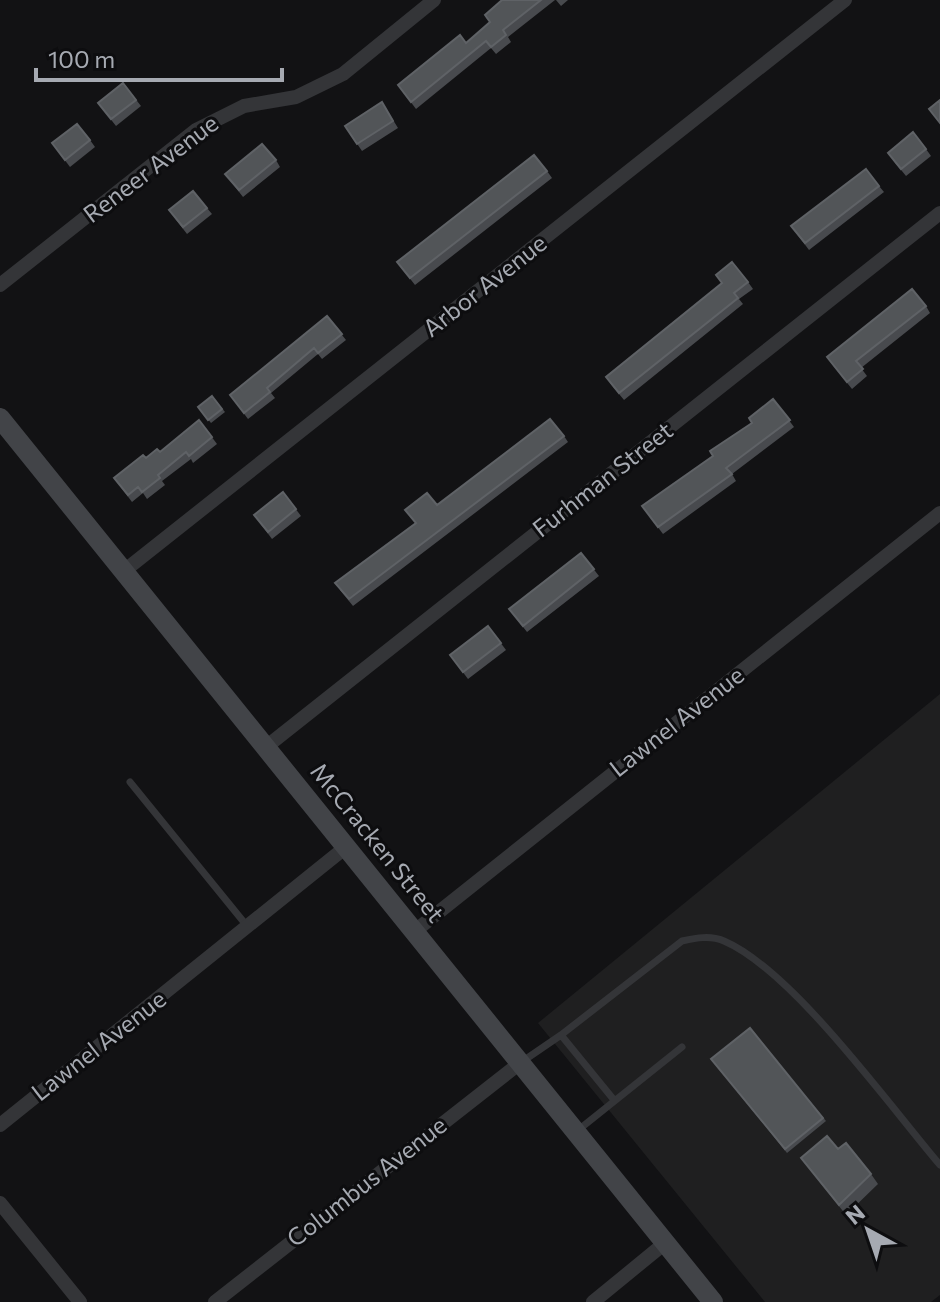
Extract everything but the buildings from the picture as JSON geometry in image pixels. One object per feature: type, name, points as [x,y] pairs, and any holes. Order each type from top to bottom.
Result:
[{"type":"street","name":"Reneer Avenue","points":[[0,285],[196,130],[244,106],[296,97],[331,80],[434,0]]},
{"type":"street","name":"Arbor Avenue","points":[[124,571],[845,0]]},
{"type":"street","name":"Furhman Street","points":[[266,747],[940,213]]},
{"type":"street","name":"McCracken Street","points":[[0,418],[713,1302]]},
{"type":"street","name":"Lawnel Avenue","points":[[415,931],[940,513]]},
{"type":"street","name":"Lawnel Avenue","points":[[0,1125],[346,847]]},
{"type":"street","name":"Columbus Avenue","points":[[215,1302],[520,1063]]},
{"type":"street","points":[[0,1203],[80,1302]]},
{"type":"street","points":[[593,1302],[665,1243]]},
{"type":"lane","points":[[130,782],[249,927]]},
{"type":"lane","points":[[520,1063],[682,941],[699,937],[721,940],[747,953],[798,998],[940,1165]]},
{"type":"lane","points":[[561,1035],[614,1100]]},
{"type":"lane","points":[[575,1132],[682,1047]]},
{"type":"shaded area","points":[[940,694],[940,1295],[931,1302],[765,1302],[538,1023]]}]
